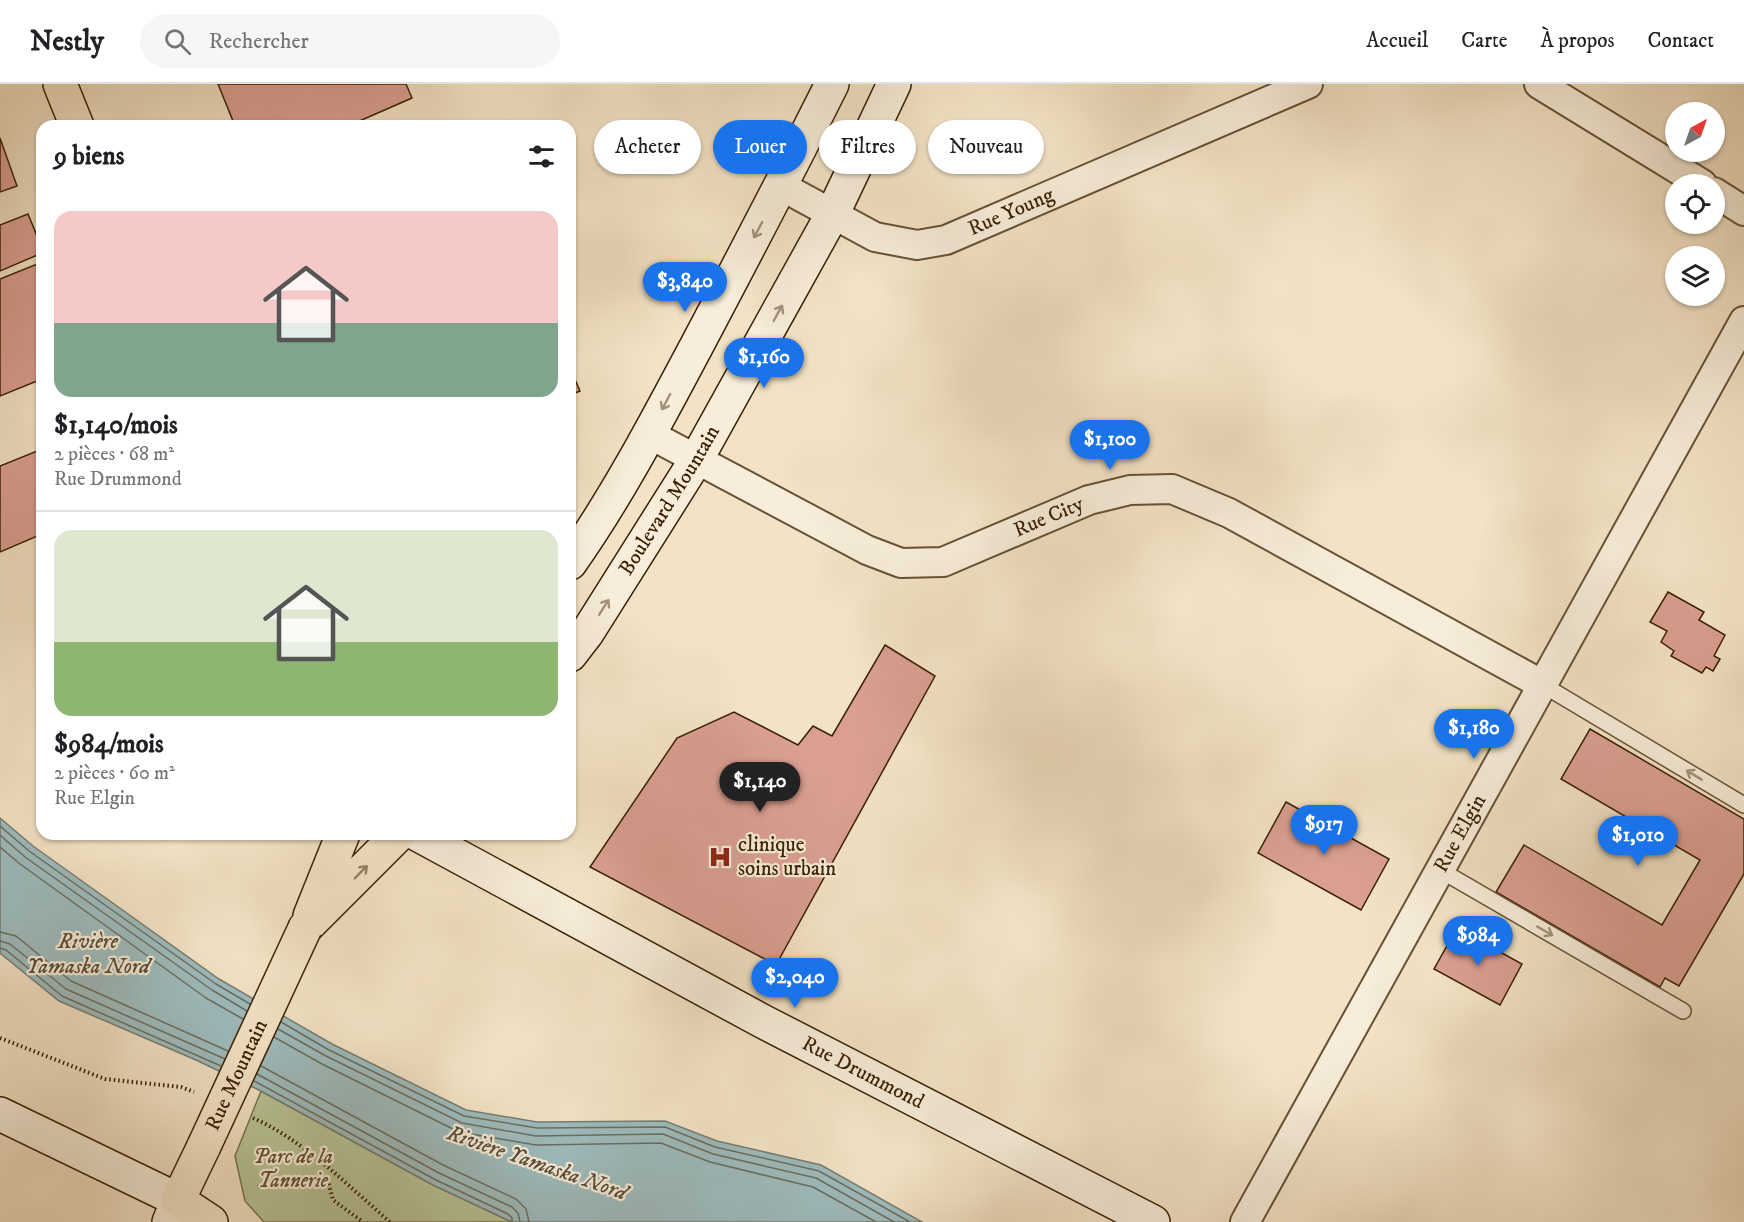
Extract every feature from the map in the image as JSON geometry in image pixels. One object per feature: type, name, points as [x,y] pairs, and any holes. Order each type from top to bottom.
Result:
[{"type":"main road","points":[[60,84],[75,120]]},
{"type":"main road","name":"Rue Mountain","points":[[174,1211],[305,928],[341,840]]},
{"type":"main road","name":"Rue Mountain","points":[[305,928],[393,840]]},
{"type":"main road","points":[[174,1211],[211,1222]]},
{"type":"street","points":[[576,554],[649,434],[781,186],[832,84]]},
{"type":"street","name":"Boulevard Mountain","points":[[576,647],[696,459],[832,215],[894,84]]},
{"type":"street","name":"Rue Young","points":[[781,186],[875,237],[917,245],[946,240],[1308,84]]},
{"type":"street","points":[[1539,84],[1686,174]]},
{"type":"street","points":[[1725,199],[1744,211]]},
{"type":"street","name":"Rue Elgin","points":[[1245,1222],[1744,321]]},
{"type":"street","name":"Rue City","points":[[649,434],[867,550],[901,563],[943,562],[1089,500],[1130,490],[1172,489],[1230,513],[1543,685]]},
{"type":"street","name":"Rue Drummond","points":[[428,840],[764,1022],[1153,1222]]},
{"type":"street","points":[[0,1114],[174,1211]]},
{"type":"lane","points":[[1543,685],[1744,805]]},
{"type":"lane","points":[[1440,870],[1683,1011]]},
{"type":"path","points":[[258,1186],[280,1179],[327,1178],[333,1200],[363,1222]]},
{"type":"green space","name":"Parc de la Tannerie","points":[[261,1091],[433,1185],[512,1222],[264,1222],[245,1201],[235,1156]]},
{"type":"water","name":"Rivière Yamaska Nord","points":[[0,818],[33,846],[219,979],[332,1044],[466,1110],[537,1122],[665,1121],[717,1141],[821,1165],[922,1222],[512,1222],[433,1185],[261,1091],[196,1060],[59,1001],[0,953]]},
{"type":"building","points":[[218,84],[406,84],[412,98],[362,120],[233,120]]},
{"type":"building","points":[[0,138],[17,186],[0,192]]},
{"type":"building","points":[[28,214],[36,233],[36,256],[0,271],[0,225]]},
{"type":"building","points":[[36,264],[36,381],[0,396],[0,279]]},
{"type":"building","points":[[36,451],[36,537],[0,552],[0,466]]},
{"type":"building","points":[[1668,592],[1704,612],[1699,620],[1725,635],[1714,656],[1720,659],[1713,671],[1706,667],[1702,673],[1671,656],[1674,651],[1661,642],[1667,631],[1650,622]]},
{"type":"building","points":[[885,645],[935,676],[776,965],[590,867],[677,738],[734,712],[798,745],[813,726],[832,736]]},
{"type":"building","points":[[1590,729],[1744,819],[1744,874],[1679,986],[1665,978],[1660,987],[1496,892],[1524,845],[1662,925],[1700,860],[1561,779]]},
{"type":"building","points":[[1286,802],[1389,859],[1361,910],[1258,853]]},
{"type":"building","points":[[1457,928],[1522,964],[1500,1005],[1434,969]]},
{"type":"place","name":"clinique soins urbain","points":[[720,857]]}]
